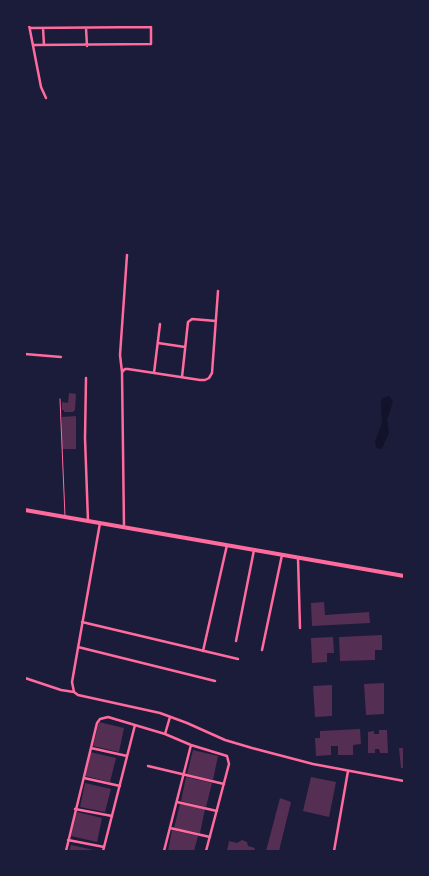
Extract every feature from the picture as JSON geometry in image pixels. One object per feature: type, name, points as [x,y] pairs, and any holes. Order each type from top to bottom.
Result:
[{"type":"main road","points":[[25,510],[404,576]]},
{"type":"street","points":[[34,45],[151,44],[151,27],[30,27],[41,87],[46,98]]},
{"type":"street","points":[[43,28],[44,45]]},
{"type":"street","points":[[86,28],[87,46]]},
{"type":"street","points":[[124,527],[122,372],[120,355],[127,255]]},
{"type":"street","points":[[122,372],[124,369],[200,380],[209,378],[212,373],[218,291]]},
{"type":"street","points":[[182,377],[187,324],[190,320],[216,321]]},
{"type":"street","points":[[154,373],[160,324]]},
{"type":"street","points":[[158,343],[185,347]]},
{"type":"street","points":[[25,354],[61,357]]},
{"type":"street","points":[[86,378],[85,438],[88,521]]},
{"type":"street","points":[[74,692],[72,682],[100,523]]},
{"type":"street","points":[[203,651],[227,545]]},
{"type":"street","points":[[236,641],[254,550]]},
{"type":"street","points":[[262,650],[282,555]]},
{"type":"street","points":[[298,558],[300,628]]},
{"type":"street","points":[[82,622],[238,659]]},
{"type":"street","points":[[78,647],[215,681]]},
{"type":"street","points":[[25,678],[61,690],[74,692],[78,695],[141,708],[170,717],[225,740],[252,748],[305,762],[404,781]]},
{"type":"street","points":[[66,851],[97,723],[100,719],[108,717],[165,734],[191,745],[227,756],[229,764],[206,851]]},
{"type":"street","points":[[165,734],[170,717]]},
{"type":"street","points":[[103,851],[135,725]]},
{"type":"street","points":[[164,851],[191,745]]},
{"type":"street","points":[[91,748],[127,756]]},
{"type":"street","points":[[148,766],[224,784]]},
{"type":"street","points":[[334,851],[348,771]]},
{"type":"street","points":[[84,778],[120,786]]},
{"type":"street","points":[[176,802],[217,811]]},
{"type":"street","points":[[76,809],[112,816]]},
{"type":"street","points":[[170,828],[210,837]]},
{"type":"street","points":[[68,840],[104,847]]},
{"type":"lane","points":[[60,399],[65,517]]},
{"type":"shaded area","points":[[389,396],[393,402],[387,420],[389,433],[382,448],[379,449],[376,447],[375,442],[382,423],[381,401]]},
{"type":"building","points":[[69,393],[76,394],[75,410],[73,412],[64,412],[62,410],[62,402],[68,403]]},
{"type":"building","points":[[76,416],[76,449],[62,449],[62,417]]},
{"type":"building","points":[[324,602],[325,615],[369,612],[370,623],[312,626],[311,603]]},
{"type":"building","points":[[382,635],[382,650],[375,650],[375,660],[340,661],[339,637]]},
{"type":"building","points":[[333,637],[334,653],[327,653],[327,662],[312,663],[311,638]]},
{"type":"building","points":[[384,683],[384,714],[366,715],[364,684]]},
{"type":"building","points":[[332,685],[332,716],[315,717],[313,686]]},
{"type":"building","points":[[99,722],[124,728],[119,752],[93,746]]},
{"type":"building","points":[[360,729],[361,744],[353,745],[353,755],[338,755],[338,746],[331,746],[331,755],[316,756],[315,738],[320,738],[320,731]]},
{"type":"building","points":[[379,730],[387,730],[388,753],[380,753],[379,749],[375,749],[375,753],[368,753],[368,732],[374,731],[374,734],[379,734]]},
{"type":"building","points":[[399,748],[404,748],[404,768],[401,768]]},
{"type":"building","points":[[193,750],[218,756],[213,780],[187,774]]},
{"type":"building","points":[[90,752],[116,758],[110,782],[85,776]]},
{"type":"building","points":[[186,777],[212,783],[206,807],[181,801]]},
{"type":"building","points":[[311,777],[336,782],[329,817],[303,811]]},
{"type":"building","points":[[85,783],[111,789],[105,812],[80,807]]},
{"type":"building","points":[[280,798],[291,802],[279,851],[266,851]]},
{"type":"building","points":[[180,804],[205,809],[200,833],[174,828]]},
{"type":"building","points":[[77,812],[102,818],[97,842],[71,836]]},
{"type":"building","points":[[172,830],[198,836],[194,851],[168,851]]},
{"type":"building","points":[[242,840],[247,842],[248,846],[255,848],[254,851],[227,851],[229,841],[237,843]]},
{"type":"building","points":[[71,845],[94,850],[94,851],[69,851]]}]
